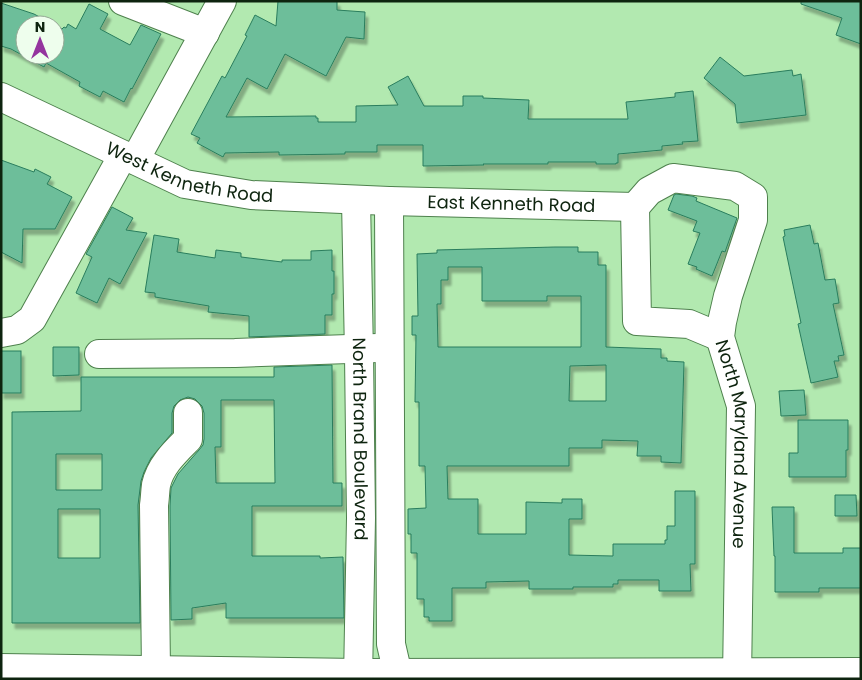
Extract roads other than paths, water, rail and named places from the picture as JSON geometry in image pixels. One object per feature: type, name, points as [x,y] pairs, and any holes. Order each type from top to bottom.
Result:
[{"type":"street","points":[[123,1],[205,33]]},
{"type":"street","points":[[1,333],[17,330],[32,319],[205,33],[222,1]]},
{"type":"street","name":"West Kenneth Road","points":[[1,97],[185,184],[251,195],[389,201]]},
{"type":"street","name":"North Maryland Avenue","points":[[635,207],[649,191],[673,178],[735,186],[753,198],[753,220],[728,296],[720,337],[741,406],[737,675]]},
{"type":"street","name":"North Brand Boulevard","points":[[356,200],[361,518],[358,676]]},
{"type":"street","name":"North Brand Boulevard","points":[[389,201],[391,644],[398,676]]},
{"type":"street","name":"East Kenneth Road","points":[[389,201],[635,207]]},
{"type":"street","points":[[635,207],[638,321],[689,324],[720,337]]},
{"type":"street","points":[[99,354],[235,353],[390,348]]},
{"type":"street","points":[[156,670],[154,505],[156,486],[160,472],[188,439],[188,413]]},
{"type":"street","points":[[1,668],[358,676],[737,675],[861,672]]}]
